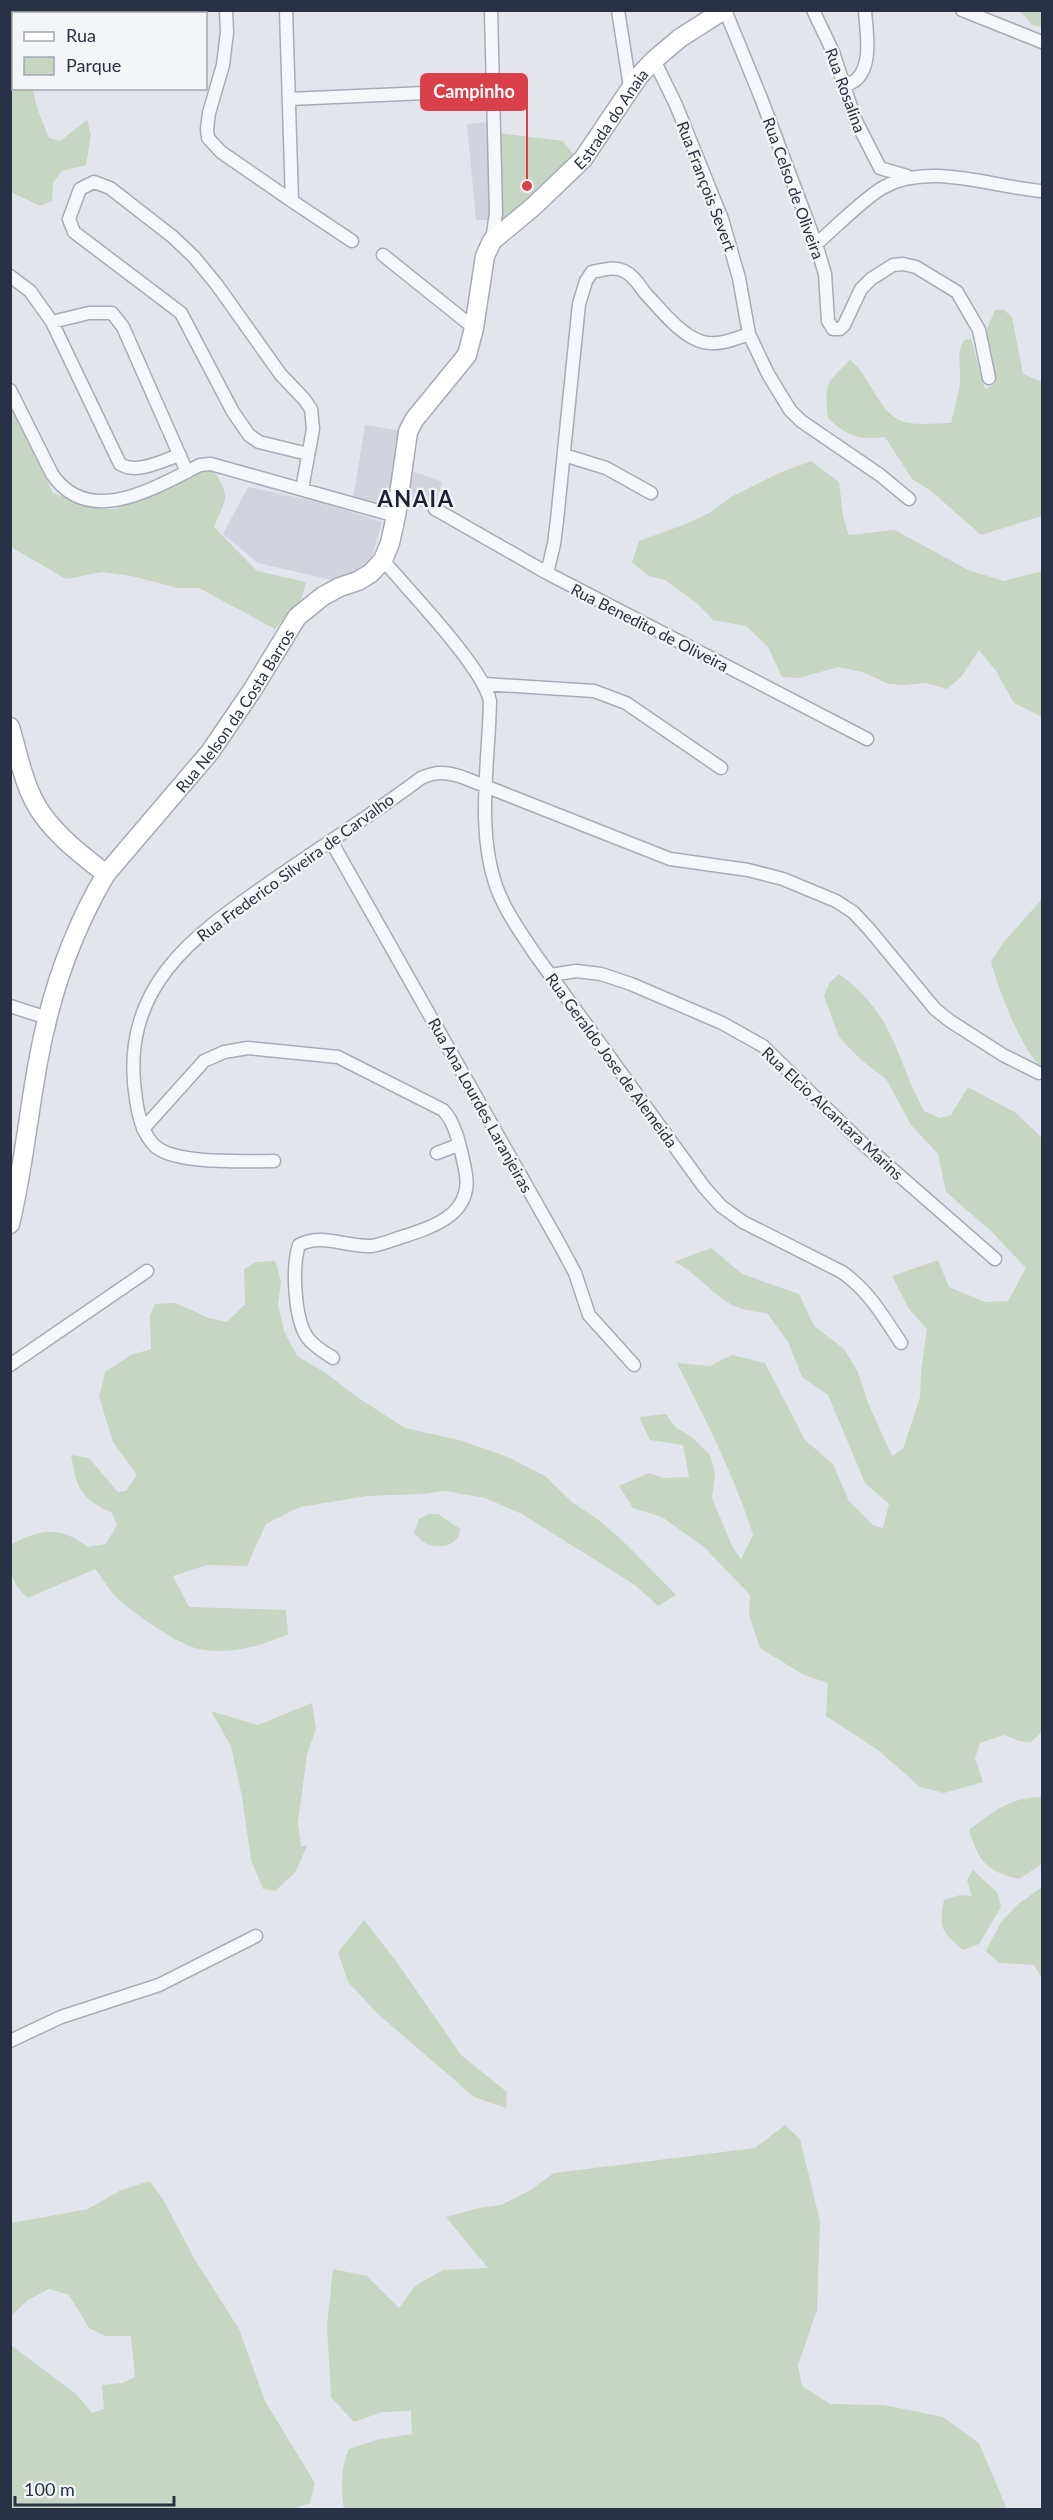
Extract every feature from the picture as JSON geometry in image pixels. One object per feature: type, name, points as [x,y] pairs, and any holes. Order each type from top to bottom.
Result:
[{"type":"street","points":[[226,10],[227,32],[223,65],[209,113],[208,138],[221,152],[352,241]]},
{"type":"street","points":[[286,10],[292,201]]},
{"type":"street","points":[[491,10],[497,237],[485,256],[474,328],[463,362],[414,420],[408,432],[396,516],[390,543],[383,560],[484,684],[594,691],[610,696],[626,703],[721,768]]},
{"type":"street","points":[[618,10],[630,87]]},
{"type":"street","name":"Estrada do Anaia","points":[[497,237],[534,206],[583,159],[630,87],[654,60],[680,38],[724,10]]},
{"type":"street","name":"Rua Celso de Oliveira","points":[[724,10],[761,98],[816,244],[825,274],[828,321],[833,329],[840,329],[844,325],[861,289],[871,279],[893,266],[903,264],[916,267],[957,292],[979,330],[989,378]]},
{"type":"street","name":"Rua Rosalina","points":[[813,10],[833,52],[855,119],[883,175],[881,188]]},
{"type":"street","points":[[845,87],[857,79],[866,60],[865,10]]},
{"type":"street","points":[[962,10],[1042,42]]},
{"type":"street","name":"Rua François Severt","points":[[654,60],[676,105],[728,235],[749,334],[768,374],[790,410],[801,421],[880,475],[909,499]]},
{"type":"street","points":[[289,99],[494,90]]},
{"type":"street","points":[[880,168],[907,176],[970,178],[1013,188],[1042,191]]},
{"type":"street","points":[[816,244],[881,188],[907,176]]},
{"type":"street","points":[[302,489],[313,429],[310,409],[281,375],[217,285],[194,257],[173,237],[110,188],[94,183],[80,189],[69,219],[74,232],[181,313],[233,412],[249,435],[259,442],[308,454]]},
{"type":"street","points":[[383,255],[474,328]]},
{"type":"street","points":[[547,573],[554,544],[579,304],[586,281],[592,272],[612,268],[624,270],[678,326],[703,342],[723,342],[749,334]]},
{"type":"street","points":[[10,276],[30,291],[52,322],[120,464],[138,468],[180,455]]},
{"type":"street","points":[[52,322],[89,313],[112,313],[123,327],[187,472]]},
{"type":"street","points":[[10,390],[52,474],[63,487],[83,498],[100,502],[128,498],[200,465],[220,465],[396,516]]},
{"type":"street","points":[[564,455],[606,468],[651,493]]},
{"type":"street","name":"Rua Benedito de Oliveira","points":[[435,509],[547,573],[867,739]]},
{"type":"street","name":"Rua Nelson da Costa Barros","points":[[10,1224],[24,1162],[47,1018],[82,914],[106,874],[210,752],[253,689],[297,617],[323,596],[371,573],[383,560]]},
{"type":"street","name":"Rua Geraldo Jose de Alemeida","points":[[484,684],[490,701],[486,787],[488,847],[496,886],[511,917],[704,1187],[722,1206],[743,1222],[842,1272],[857,1282],[901,1342]]},
{"type":"street","points":[[10,727],[28,788],[41,813],[56,832],[106,874]]},
{"type":"street","name":"Rua Frederico Silveira de Carvalho","points":[[274,1161],[182,1156],[165,1152],[154,1145],[143,1129],[135,1098],[136,1031],[154,989],[177,955],[219,919],[421,777],[432,772],[452,773],[670,858],[748,870],[783,879],[836,901],[853,912],[935,1008],[950,1021],[1003,1055],[1039,1073]]},
{"type":"street","name":"Rua Ana Lourdes Laranjeiras","points":[[331,841],[560,1245],[575,1273],[590,1315],[634,1365]]},
{"type":"street","name":"Rua Elcio Alcantara Marins","points":[[551,975],[576,970],[601,974],[631,984],[722,1023],[763,1046],[861,1142],[995,1259]]},
{"type":"street","points":[[10,1006],[47,1018]]},
{"type":"street","points":[[143,1129],[204,1061],[236,1049],[264,1048],[338,1057],[443,1110],[451,1119],[468,1182],[465,1198],[458,1209],[440,1222],[373,1246],[345,1245],[320,1238],[308,1240],[299,1245],[295,1257],[295,1275],[302,1326],[314,1345],[333,1358]]},
{"type":"street","points":[[437,1153],[458,1145]]},
{"type":"street","points":[[10,1365],[147,1271]]},
{"type":"street","points":[[10,2041],[61,2017],[159,1984],[256,1936]]},
{"type":"shaded area","points":[[488,122],[490,220],[476,220],[467,124]]},
{"type":"shaded area","points":[[365,425],[408,432],[402,467],[442,482],[435,509],[353,499]]},
{"type":"shaded area","points":[[248,487],[320,502],[382,522],[371,560],[358,575],[331,580],[258,563],[223,534]]},
{"type":"green space","points":[[10,11],[40,11],[12,12],[12,90],[33,90],[37,108],[49,138],[60,141],[87,120],[91,135],[86,165],[62,171],[53,183],[52,201],[40,206],[11,192]]},
{"type":"green space","points":[[1020,11],[1042,11],[1042,27],[1032,25]]},
{"type":"green space","points":[[499,133],[563,141],[579,162],[498,237]]},
{"type":"green space","points":[[995,310],[1004,310],[1012,317],[1023,374],[1042,382],[1042,516],[981,535],[931,491],[912,479],[885,437],[854,436],[828,418],[826,398],[831,380],[850,360],[864,376],[883,406],[899,420],[914,424],[951,423],[958,397],[959,355],[964,340],[971,339],[985,389],[995,384],[986,340],[987,329]]},
{"type":"green space","points":[[10,405],[53,493],[93,508],[115,509],[146,494],[212,469],[225,492],[222,510],[214,527],[257,571],[306,582],[301,600],[275,629],[199,588],[178,588],[131,576],[102,572],[66,579],[11,547]]},
{"type":"green space","points":[[811,461],[839,482],[843,516],[849,535],[895,530],[968,570],[1004,581],[1042,571],[1042,717],[1014,703],[996,671],[979,650],[961,677],[947,689],[926,683],[889,684],[862,672],[838,667],[799,678],[782,677],[768,647],[746,626],[713,620],[698,604],[665,580],[649,576],[632,562],[639,541],[709,513],[731,497],[779,473]]},
{"type":"green space","points":[[1042,899],[1042,1068],[1026,1048],[1019,1034],[999,988],[991,962],[1003,943]]},
{"type":"green space","points":[[839,974],[858,989],[883,1020],[924,1111],[940,1118],[951,1115],[968,1087],[1016,1113],[1042,1138],[1042,1732],[1031,1742],[1019,1741],[1004,1735],[980,1743],[975,1758],[983,1782],[944,1793],[920,1787],[878,1750],[826,1716],[828,1683],[804,1675],[760,1648],[749,1615],[750,1595],[704,1547],[662,1517],[633,1508],[619,1486],[649,1473],[664,1478],[689,1477],[683,1445],[650,1440],[639,1417],[666,1414],[675,1427],[692,1437],[710,1455],[715,1473],[712,1498],[733,1548],[741,1559],[753,1535],[728,1469],[677,1363],[710,1366],[732,1355],[765,1363],[805,1440],[833,1464],[849,1501],[873,1525],[883,1528],[889,1504],[865,1483],[828,1395],[802,1377],[788,1342],[767,1313],[746,1310],[730,1304],[683,1266],[674,1262],[711,1248],[742,1274],[799,1294],[814,1326],[844,1349],[858,1372],[868,1403],[892,1456],[903,1449],[920,1397],[927,1329],[909,1309],[892,1276],[938,1260],[949,1287],[985,1302],[1008,1301],[1026,1268],[990,1230],[946,1192],[938,1154],[911,1125],[886,1079],[860,1059],[839,1037],[824,996],[830,982]]},
{"type":"green space","points":[[275,1261],[281,1281],[278,1305],[284,1331],[297,1356],[326,1373],[357,1397],[405,1428],[459,1440],[508,1457],[545,1476],[573,1503],[599,1520],[628,1546],[676,1595],[658,1606],[635,1585],[522,1514],[485,1498],[445,1491],[367,1496],[300,1507],[266,1524],[247,1566],[207,1565],[173,1576],[189,1607],[286,1610],[288,1634],[256,1646],[210,1651],[190,1646],[142,1618],[121,1602],[95,1569],[28,1598],[14,1581],[11,1545],[32,1535],[50,1532],[68,1535],[88,1547],[106,1544],[117,1525],[112,1513],[101,1508],[81,1491],[71,1455],[89,1458],[118,1492],[126,1491],[137,1475],[113,1442],[99,1397],[105,1372],[131,1355],[151,1349],[150,1315],[155,1304],[176,1303],[209,1318],[227,1322],[245,1304],[244,1269],[256,1262]]},
{"type":"green space","points":[[429,1514],[438,1514],[460,1529],[459,1535],[452,1543],[442,1546],[430,1545],[414,1533],[419,1519]]},
{"type":"green space","points":[[312,1703],[316,1729],[307,1754],[298,1823],[301,1846],[307,1846],[295,1873],[275,1891],[263,1889],[251,1860],[242,1797],[231,1746],[211,1711],[258,1725]]},
{"type":"green space","points":[[1042,1797],[1042,1864],[1019,1879],[985,1864],[976,1850],[969,1830],[1011,1802]]},
{"type":"green space","points":[[973,1870],[997,1892],[1001,1907],[979,1944],[963,1950],[943,1929],[941,1917],[944,1900],[960,1895],[972,1896],[967,1880]]},
{"type":"green space","points":[[1042,1887],[1042,1978],[1034,1965],[999,1963],[986,1951],[1001,1922],[1017,1905]]},
{"type":"green space","points":[[364,1920],[396,1961],[461,2055],[507,2092],[506,2108],[474,2097],[377,2013],[348,1982],[338,1952]]},
{"type":"green space","points":[[785,2125],[800,2139],[820,2221],[817,2310],[798,2365],[802,2386],[830,2404],[884,2405],[943,2417],[979,2443],[1007,2509],[344,2509],[342,2478],[344,2462],[349,2449],[380,2439],[412,2434],[411,2411],[382,2412],[354,2422],[331,2397],[327,2326],[333,2269],[367,2276],[399,2308],[415,2286],[443,2270],[488,2268],[446,2217],[501,2205],[529,2191],[554,2173],[755,2148]]},
{"type":"green space","points":[[150,2181],[164,2201],[195,2260],[239,2329],[265,2401],[315,2483],[310,2503],[290,2510],[11,2509],[11,2345],[76,2394],[92,2413],[104,2409],[102,2385],[122,2383],[135,2377],[131,2336],[106,2336],[89,2328],[69,2295],[49,2289],[28,2300],[11,2316],[11,2223],[88,2209],[121,2190]]},
{"type":"place","name":"Campinho","points":[[527,186]]},
{"type":"district","name":"ANAIA","points":[[416,498]]}]
